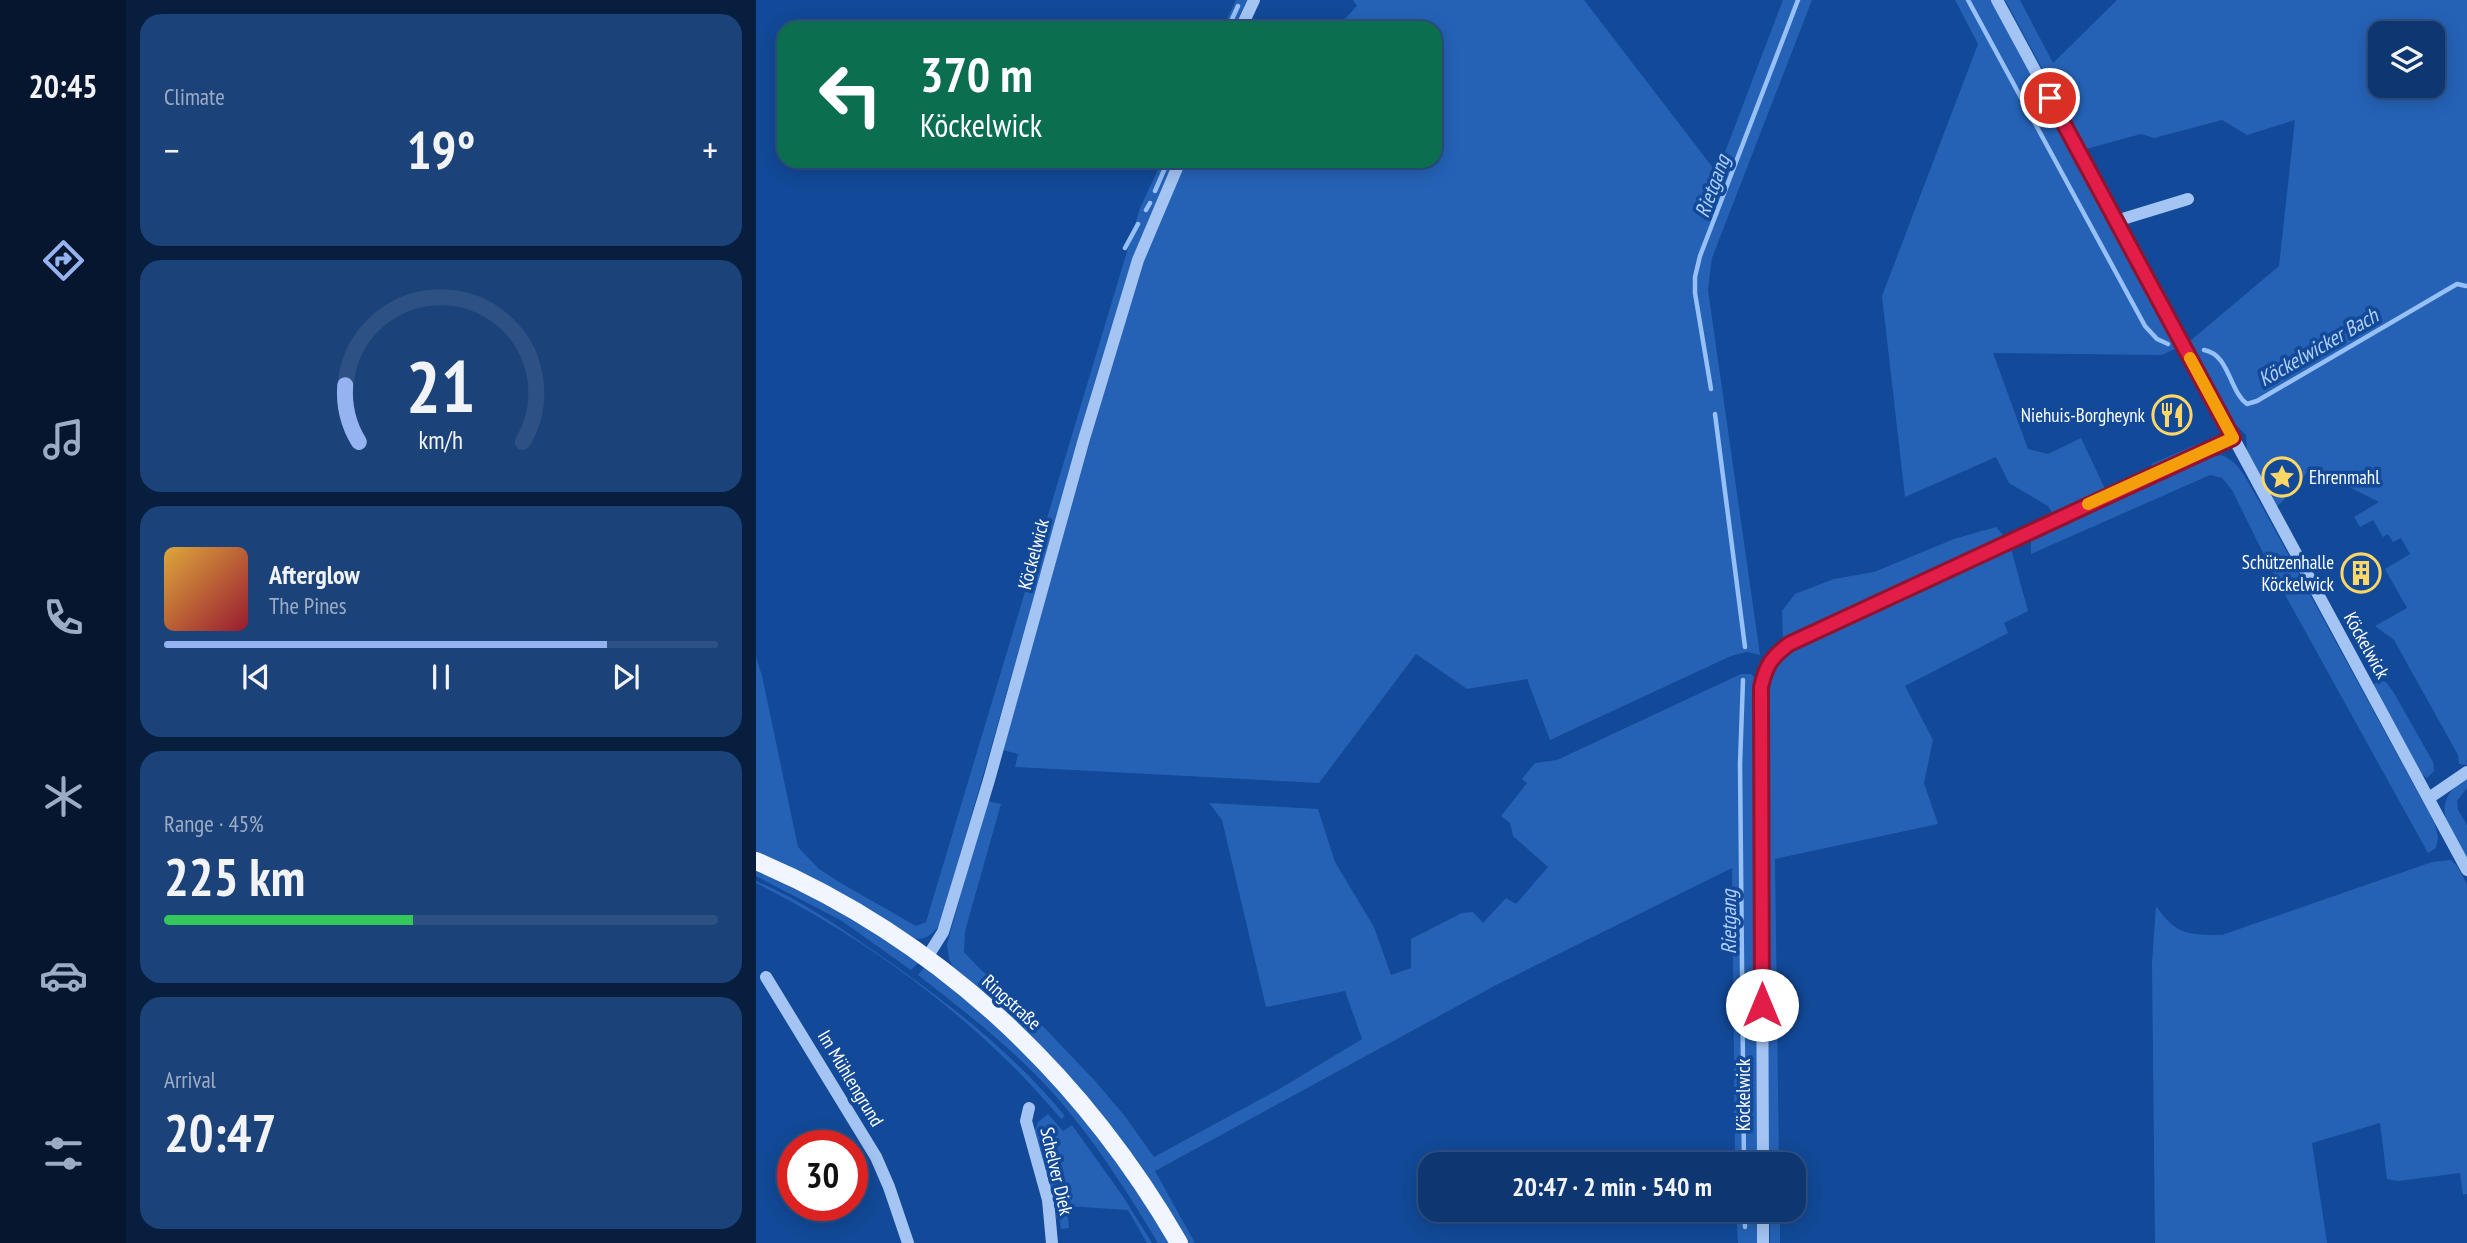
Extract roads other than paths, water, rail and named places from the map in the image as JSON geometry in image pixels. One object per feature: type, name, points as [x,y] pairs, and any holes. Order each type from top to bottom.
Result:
[{"type":"main road","name":"Ringstraße","points":[[756,861],[789,875],[892,933],[976,997],[1009,1026],[1044,1059],[1081,1101],[1142,1183],[1179,1243]]},
{"type":"street","points":[[1244,21],[1254,0]]},
{"type":"street","name":"Köckelwick","points":[[1997,0],[2467,870]]},
{"type":"street","name":"Köckelwick","points":[[926,959],[943,932],[1138,260],[1177,168]]},
{"type":"street","points":[[2116,221],[2188,199]]},
{"type":"street","name":"Köckelwick","points":[[1763,1152],[1761,687],[1765,668],[1777,653],[1789,644],[2233,438]]},
{"type":"street","points":[[2429,798],[2467,772]]},
{"type":"street","name":"Im Mühlengrund","points":[[766,977],[876,1157],[908,1243]]},
{"type":"street","name":"Schelver Diek","points":[[1029,1108],[1026,1121],[1048,1200],[1052,1243]]},
{"type":"street","points":[[1763,1222],[1763,1243]]},
{"type":"waterway","name":"Rietgang","points":[[1711,389],[1695,293],[1695,277],[1700,256],[1798,0]]},
{"type":"waterway","name":"Köckelwicker Bach","points":[[1968,0],[2145,326],[2157,339],[2168,344]]},
{"type":"waterway","points":[[1231,21],[1238,6]]},
{"type":"waterway","points":[[1155,191],[1165,168]]},
{"type":"waterway","points":[[1146,210],[1150,203]]},
{"type":"waterway","points":[[1125,248],[1138,224]]},
{"type":"waterway","name":"Köckelwicker Bach","points":[[2204,350],[2219,358],[2236,390],[2247,404],[2257,401],[2457,284],[2466,286]]},
{"type":"waterway","name":"Rietgang","points":[[1715,414],[1745,647]]},
{"type":"waterway","name":"Rietgang","points":[[1743,680],[1740,764],[1744,1152]]},
{"type":"waterway","name":"Rietgang","points":[[1745,1222],[1745,1227]]},
{"type":"place","name":"Niehuis-Borgheynk","points":[[2172,415]]},
{"type":"place","name":"Ehrenmahl","points":[[2282,477]]},
{"type":"place","name":"Schützenhalle Köckelwick","points":[[2361,573]]}]
